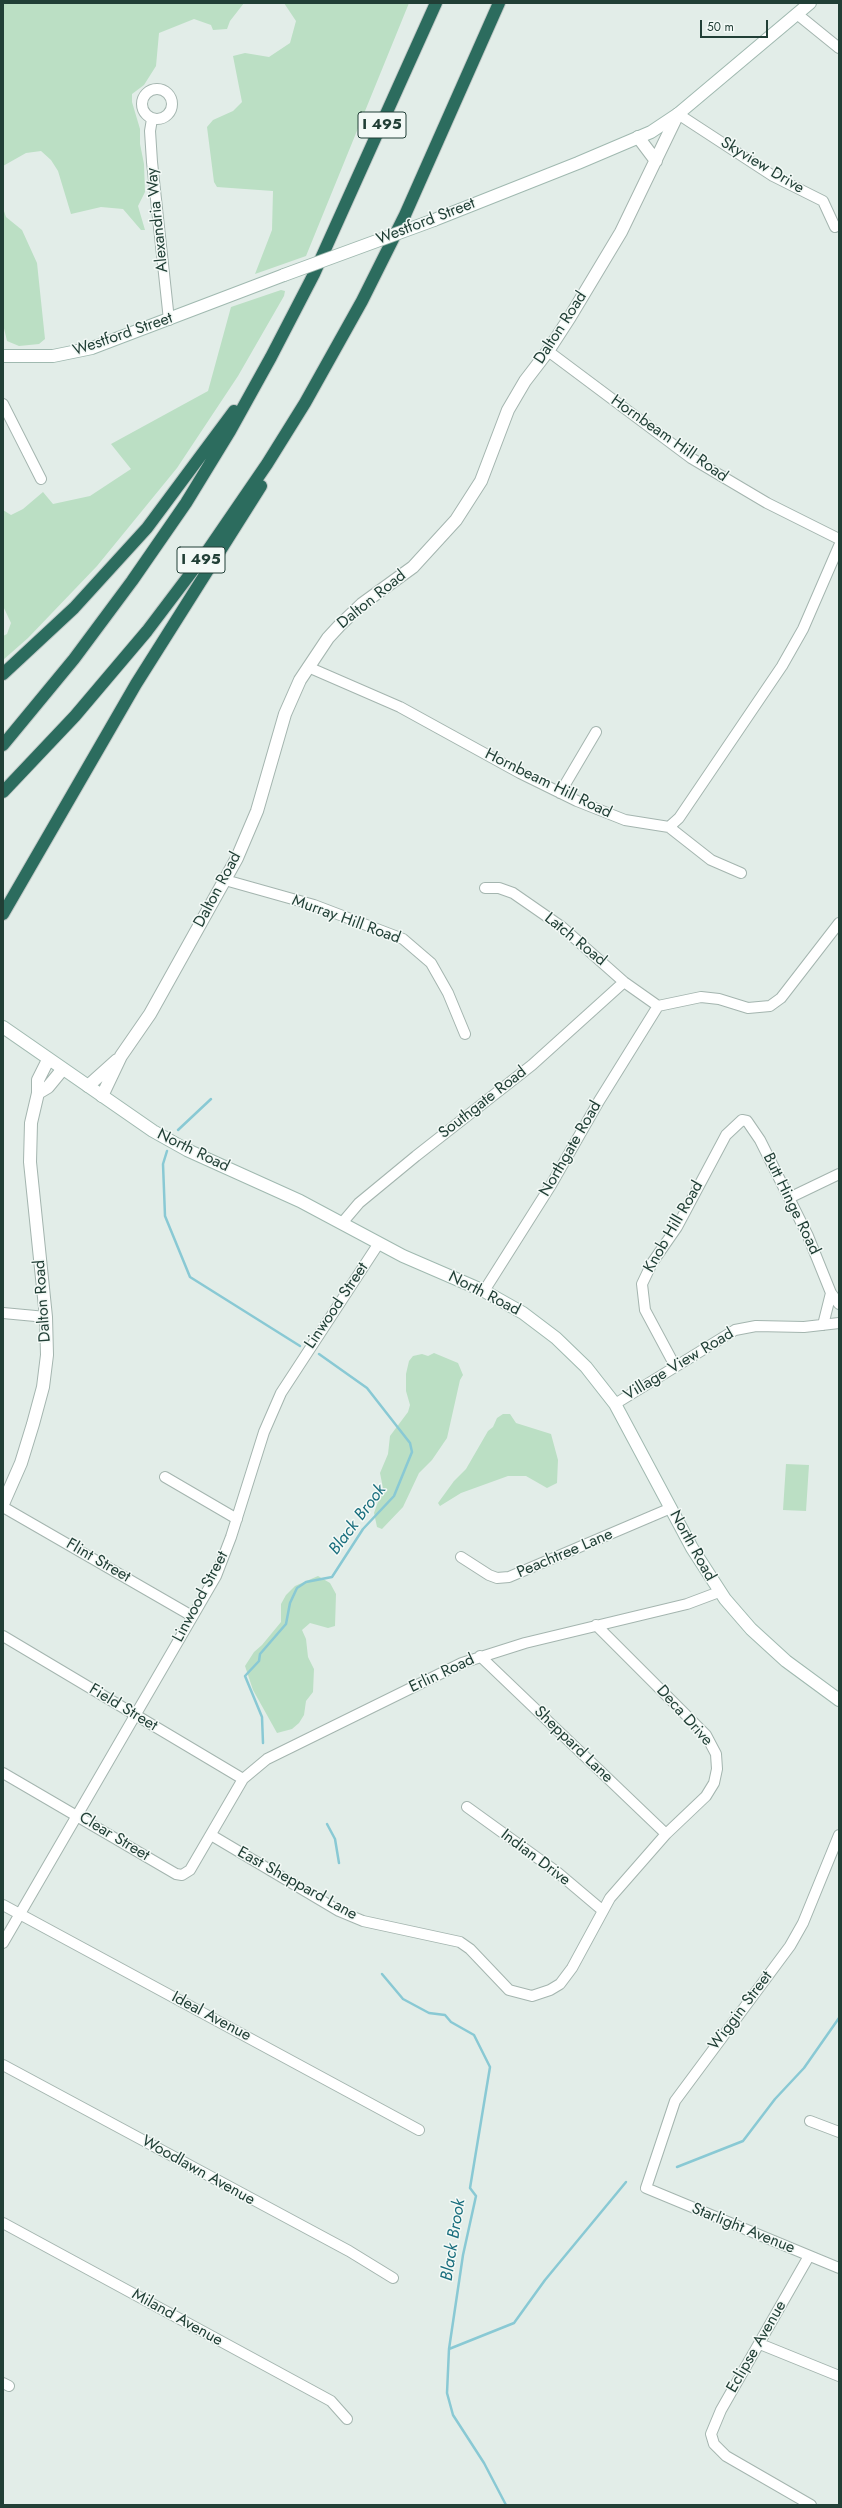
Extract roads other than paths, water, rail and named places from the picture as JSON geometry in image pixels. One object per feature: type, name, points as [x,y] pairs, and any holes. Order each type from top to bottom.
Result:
[{"type":"highway","name":"I 495","points":[[3,746],[101,624],[159,544],[226,437],[271,357],[314,274],[436,3]]},
{"type":"highway","name":"I 495","points":[[3,792],[75,716],[147,631],[210,547],[305,403],[362,301],[405,215],[499,3]]},
{"type":"highway","points":[[3,674],[74,608],[147,528],[271,357]]},
{"type":"highway","points":[[3,914],[136,684],[268,475],[305,403]]},
{"type":"main road","name":"Westford Street","points":[[3,356],[53,356],[75,353],[169,320],[284,275],[434,220],[638,137],[678,114],[810,3]]},
{"type":"main road","name":"Dalton Road","points":[[102,1096],[121,1056],[150,1014],[225,880],[257,811],[288,704],[308,666],[340,625],[362,604],[417,563],[456,520],[481,481],[508,410],[525,381],[548,351],[620,232],[678,114]]},
{"type":"main road","points":[[638,137],[656,161]]},
{"type":"main road","name":"North Road","points":[[3,1027],[62,1070],[153,1131],[186,1150],[300,1201],[379,1243],[484,1291],[523,1313],[556,1338],[594,1377],[615,1404],[671,1508],[719,1592],[742,1620],[768,1645],[839,1700]]},
{"type":"main road","name":"Dalton Road","points":[[88,1086],[121,1056]]},
{"type":"main road","name":"Dalton Road","points":[[3,1504],[21,1464],[43,1387],[47,1356],[46,1317],[30,1162],[31,1124],[38,1093],[38,1080],[48,1060]]},
{"type":"main road","points":[[38,1093],[48,1087],[62,1070]]},
{"type":"street","points":[[797,14],[839,48]]},
{"type":"street","name":"Skyview Drive","points":[[678,114],[773,176],[823,201],[834,226]]},
{"type":"street","name":"Alexandria Way","points":[[152,119],[150,131],[152,162],[169,320]]},
{"type":"street","name":"Hornbeam Hill Road","points":[[548,351],[691,458],[767,503],[839,539]]},
{"type":"street","points":[[3,404],[41,479]]},
{"type":"street","points":[[741,872],[711,860],[669,827],[679,818],[782,666],[803,629],[839,546]]},
{"type":"street","name":"Hornbeam Hill Road","points":[[308,666],[400,707],[560,793],[625,820],[669,827]]},
{"type":"street","points":[[560,793],[596,732]]},
{"type":"street","name":"Murray Hill Road","points":[[225,880],[314,905],[403,939],[431,963],[448,993],[465,1034]]},
{"type":"street","name":"Latch Road","points":[[485,888],[499,888],[522,899],[573,936],[624,982],[658,1006]]},
{"type":"street","points":[[658,1006],[701,998],[719,999],[748,1008],[770,1006],[781,998],[839,923]]},
{"type":"street","name":"Southgate Road","points":[[342,1223],[359,1204],[416,1156],[532,1065],[624,982]]},
{"type":"street","name":"Northgate Road","points":[[484,1291],[551,1186],[599,1101],[658,1006]]},
{"type":"street","name":"Butt Hinge Road","points":[[744,1119],[757,1135],[808,1236],[831,1292],[839,1304]]},
{"type":"street","name":"Knob Hill Road","points":[[675,1366],[645,1310],[642,1284],[652,1263],[677,1227],[726,1135],[732,1127],[744,1119]]},
{"type":"street","points":[[789,1198],[839,1174]]},
{"type":"street","name":"Linwood Street","points":[[3,1943],[222,1562],[264,1432],[281,1393],[379,1243]]},
{"type":"street","points":[[823,1325],[831,1292]]},
{"type":"street","points":[[3,1312],[46,1317]]},
{"type":"street","name":"Village View Road","points":[[615,1404],[731,1332],[744,1328],[839,1323]]},
{"type":"street","points":[[165,1477],[237,1519]]},
{"type":"street","name":"Flint Street","points":[[3,1507],[192,1616]]},
{"type":"street","name":"Peachtree Lane","points":[[461,1557],[489,1575],[497,1578],[509,1577],[671,1508]]},
{"type":"street","name":"Erlin Road","points":[[211,1835],[244,1780],[273,1757],[462,1663],[480,1656],[596,1625],[687,1604],[719,1592]]},
{"type":"street","name":"Deca Drive","points":[[596,1625],[706,1736],[716,1754],[718,1769],[710,1790],[666,1834]]},
{"type":"street","name":"Field Street","points":[[3,1636],[244,1780]]},
{"type":"street","name":"Sheppard Lane","points":[[480,1656],[666,1834]]},
{"type":"street","name":"Clear Street","points":[[3,1773],[179,1875],[186,1874],[190,1870],[211,1835]]},
{"type":"street","name":"Indian Drive","points":[[467,1807],[557,1872],[602,1910]]},
{"type":"street","name":"East Sheppard Lane","points":[[211,1835],[339,1911],[363,1921],[460,1942],[470,1949],[502,1985],[525,1996],[532,1996],[550,1990],[566,1977],[602,1910],[620,1884],[666,1834]]},
{"type":"street","name":"Wiggin Street","points":[[646,2188],[674,2101],[790,1946],[803,1923],[839,1835]]},
{"type":"street","name":"Ideal Avenue","points":[[3,1905],[419,2130]]},
{"type":"street","name":"Woodlawn Avenue","points":[[3,2065],[349,2251],[393,2278]]},
{"type":"street","points":[[810,2121],[839,2132]]},
{"type":"street","name":"Starlight Avenue","points":[[646,2188],[663,2197],[736,2224],[839,2268]]},
{"type":"street","name":"Miland Avenue","points":[[3,2223],[331,2401],[347,2419]]},
{"type":"street","name":"Eclipse Avenue","points":[[810,2256],[716,2418],[711,2439],[726,2456],[811,2505]]},
{"type":"street","points":[[760,2344],[839,2376]]},
{"type":"waterway","name":"Black Brook","points":[[178,1130],[211,1099]]},
{"type":"waterway","name":"Black Brook","points":[[167,1151],[163,1164],[165,1216],[190,1277],[300,1346]]},
{"type":"waterway","name":"Black Brook","points":[[263,1743],[262,1717],[245,1676],[259,1661],[260,1654],[286,1624],[290,1603],[297,1588],[306,1582],[332,1577],[363,1529],[394,1496],[412,1452],[410,1443],[367,1388],[319,1354]]},
{"type":"waterway","name":"Black Brook","points":[[327,1824],[335,1839],[339,1863]]},
{"type":"waterway","name":"Black Brook","points":[[382,1974],[403,1999],[429,2013],[445,2015],[451,2022],[474,2035],[490,2067],[470,2188],[476,2196],[463,2255],[449,2349],[447,2393],[453,2415],[484,2463],[506,2505]]},
{"type":"waterway","points":[[677,2167],[743,2141],[775,2099],[804,2068],[839,2018]]},
{"type":"waterway","points":[[449,2349],[514,2323],[545,2280],[626,2182]]}]
